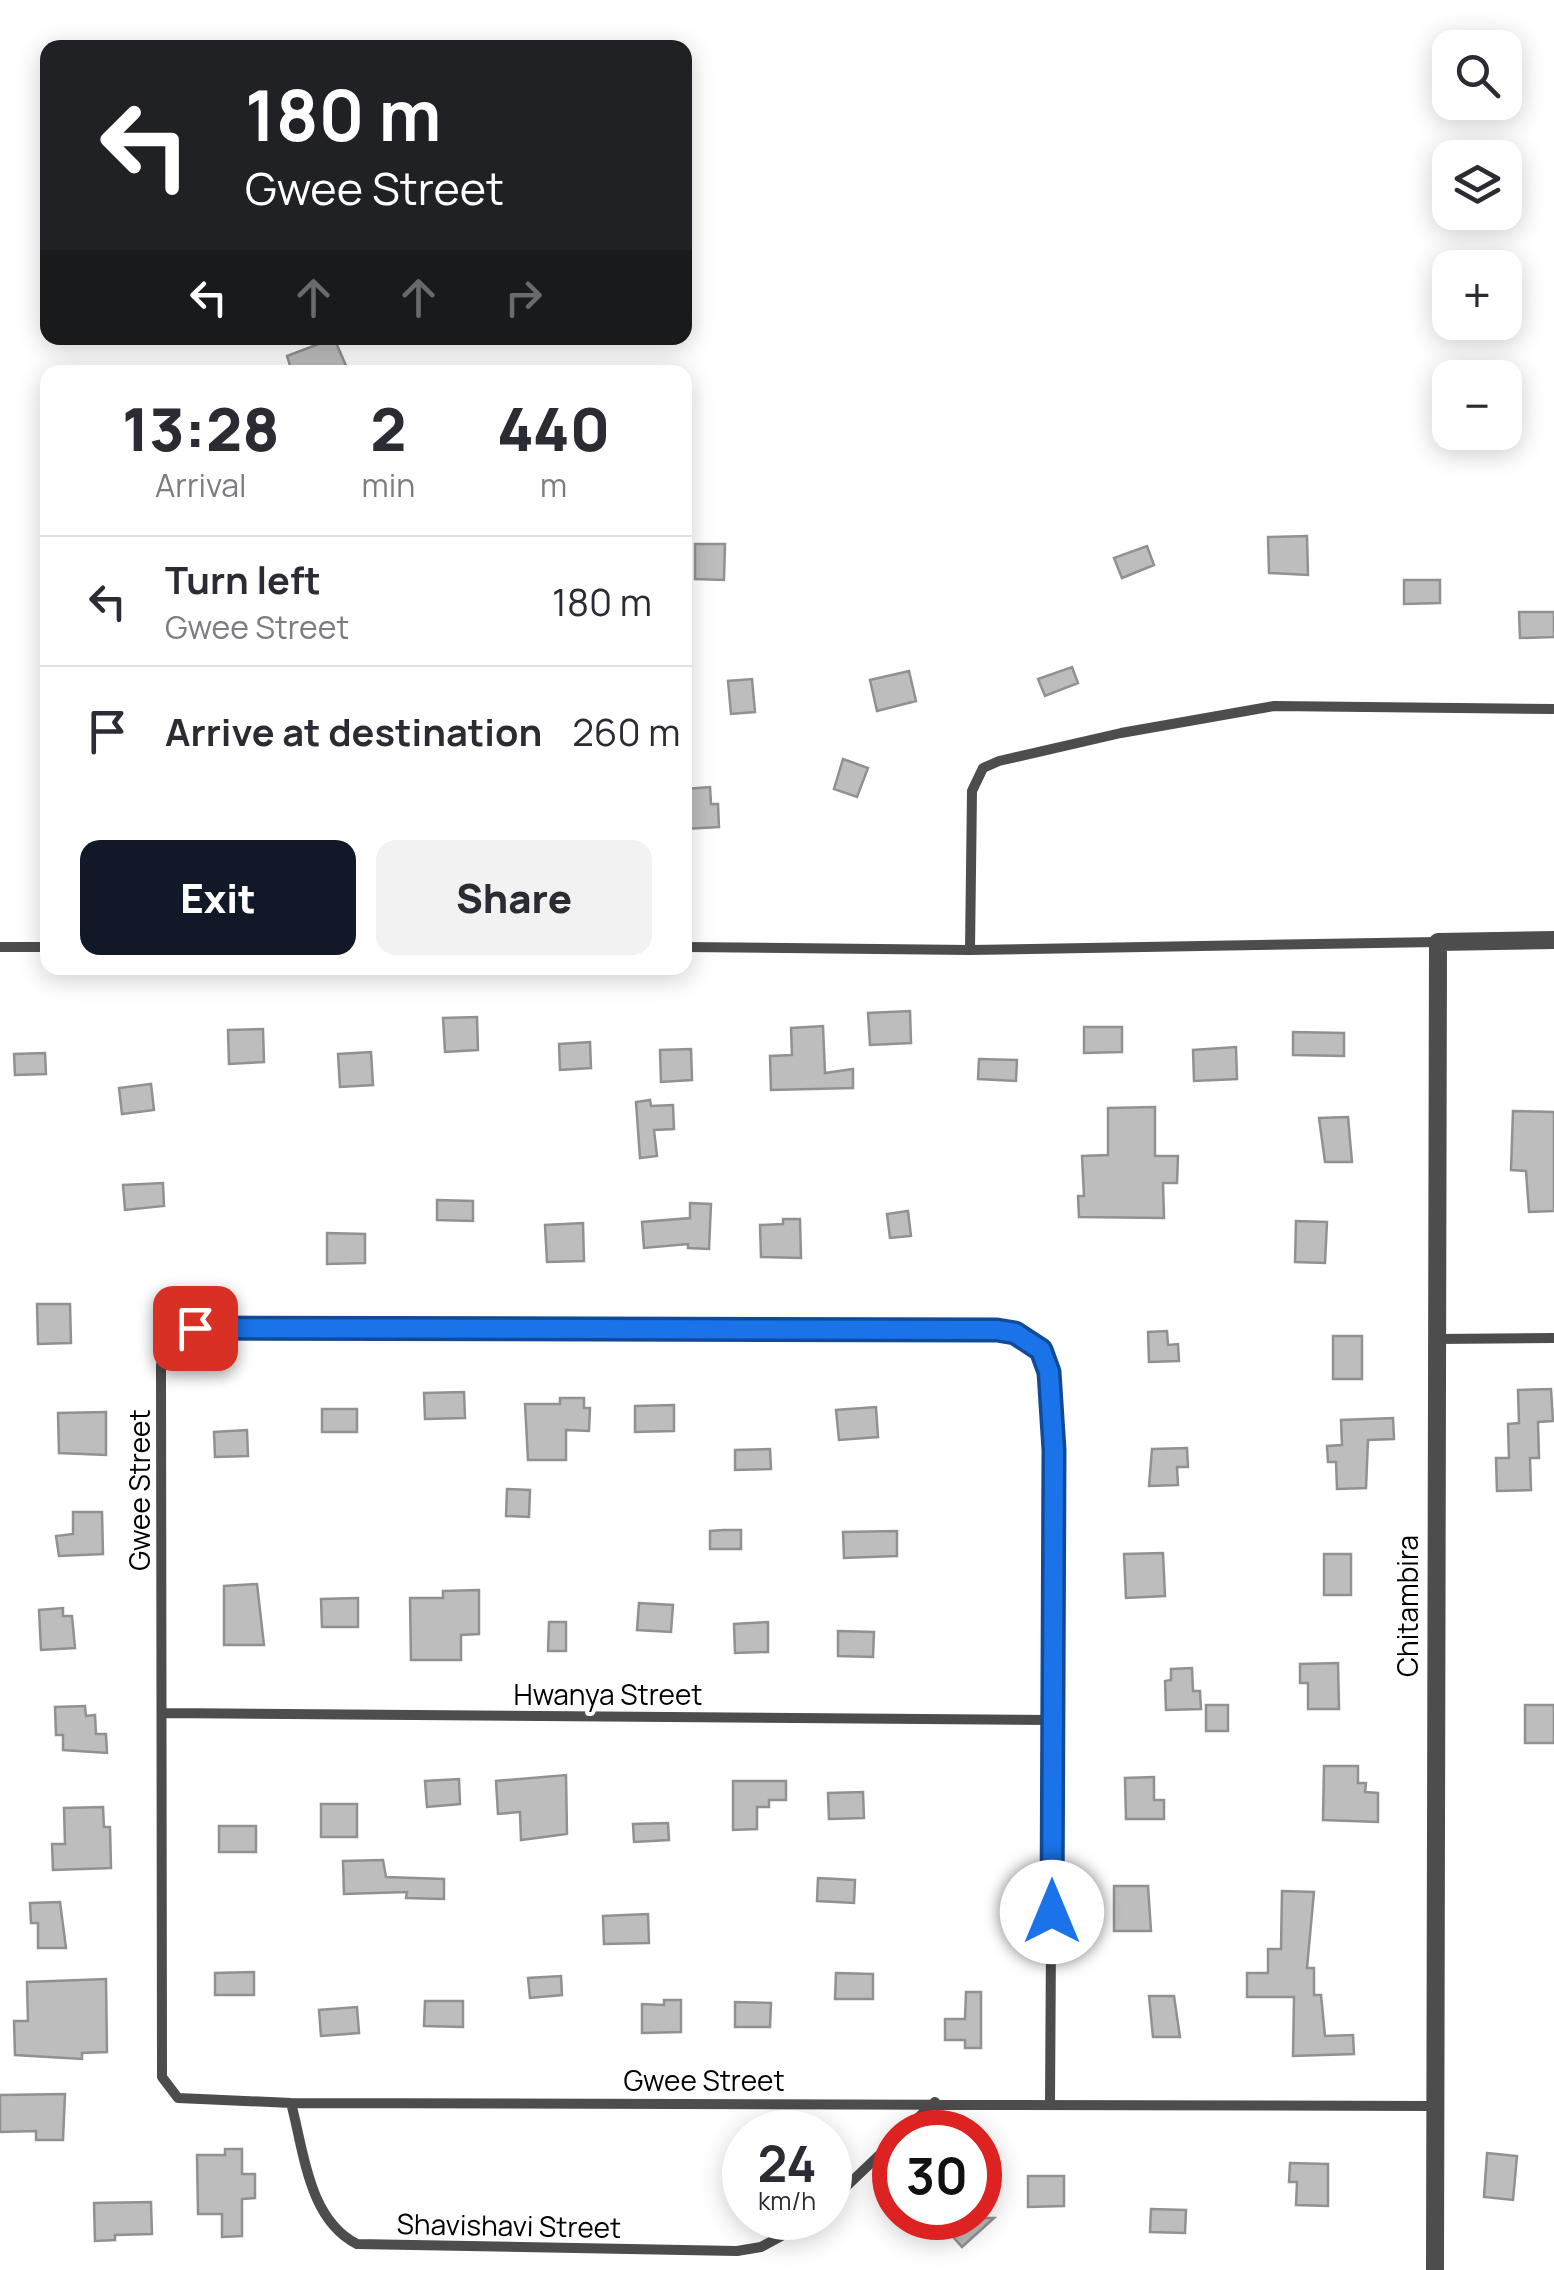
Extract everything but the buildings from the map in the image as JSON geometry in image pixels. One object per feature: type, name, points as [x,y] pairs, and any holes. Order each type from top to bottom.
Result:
[{"type":"street","points":[[970,950],[972,791],[983,768],[999,761],[1258,708],[1554,709]]},
{"type":"street","points":[[692,947],[970,950],[1554,940]]},
{"type":"street","name":"Chitambira","points":[[1435,2270],[1432,2106],[1438,942]]},
{"type":"street","points":[[0,947],[40,947]]},
{"type":"street","name":"Gwee Street","points":[[1050,2104],[1053,1720],[1049,1372],[1041,1350],[1015,1333],[997,1330],[195,1328],[168,1346],[161,1365],[162,2078],[178,2098],[291,2103],[1432,2106]]},
{"type":"street","points":[[1436,1339],[1554,1338]]},
{"type":"street","name":"Hwanya Street","points":[[163,1713],[1053,1720]]},
{"type":"street","points":[[926,2110],[935,2102]]},
{"type":"street","name":"Shavishavi Street","points":[[291,2103],[317,2202],[330,2223],[357,2244],[737,2250],[773,2240]]},
{"type":"street","points":[[852,2181],[872,2162]]},
{"type":"route","points":[[195,1328],[997,1330],[1029,1340],[1041,1350],[1049,1372],[1054,1450],[1052,1912]]}]
